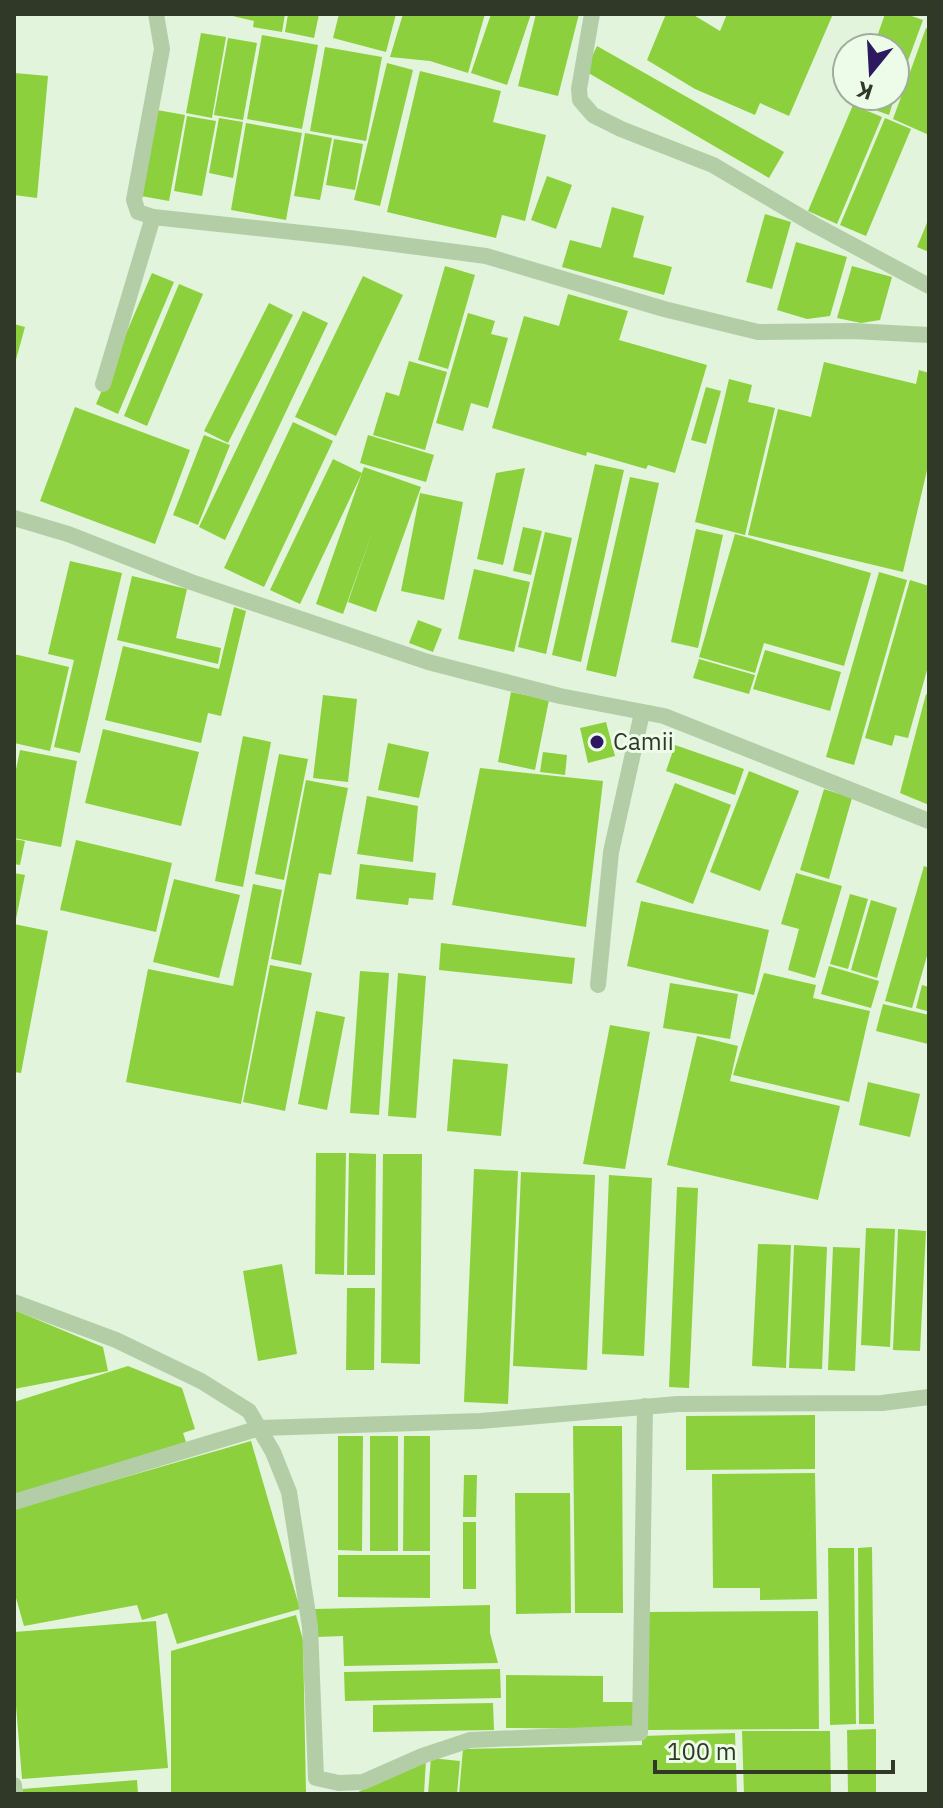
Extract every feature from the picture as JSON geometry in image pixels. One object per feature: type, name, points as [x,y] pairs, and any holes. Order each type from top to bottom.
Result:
[{"type":"street","points":[[156,14],[162,49],[134,200],[138,212],[153,217],[486,256],[664,309],[758,332],[853,331],[929,335]]},
{"type":"street","points":[[592,14],[579,89],[580,100],[593,115],[713,165],[813,224],[929,286]]},
{"type":"street","points":[[103,384],[153,217]]},
{"type":"street","points":[[14,518],[68,534],[191,582],[428,662],[560,696],[664,716],[929,821]]},
{"type":"street","points":[[598,985],[611,852],[642,713]]},
{"type":"street","points":[[14,1302],[116,1340],[201,1381],[249,1411],[273,1452],[289,1492],[310,1627],[316,1778],[339,1783],[363,1782],[422,1756],[470,1740],[640,1733],[645,1406]]},
{"type":"street","points":[[14,1502],[260,1428],[480,1421],[678,1404],[882,1403],[929,1397]]},
{"type":"street","points":[[14,1785],[15,1794]]},
{"type":"building","points":[[224,14],[285,14],[282,32],[253,27],[254,21]]},
{"type":"building","points":[[288,14],[319,14],[314,38],[285,32]]},
{"type":"building","points":[[339,14],[396,14],[386,52],[333,38]]},
{"type":"building","points":[[403,14],[485,14],[468,73],[430,61],[390,57]]},
{"type":"building","points":[[491,14],[531,14],[507,85],[471,73]]},
{"type":"building","points":[[536,14],[579,14],[558,96],[518,86]]},
{"type":"building","points":[[666,14],[692,14],[720,31],[727,14],[833,14],[789,116],[760,103],[755,115],[695,89],[647,60]]},
{"type":"building","points":[[885,14],[906,14],[923,20],[911,53],[911,32],[879,32]]},
{"type":"building","points":[[926,28],[929,29],[929,135],[893,119],[896,112],[911,112],[911,69]]},
{"type":"building","points":[[201,33],[226,37],[212,118],[186,113]]},
{"type":"building","points":[[262,35],[318,45],[302,129],[247,119]]},
{"type":"building","points":[[228,38],[257,43],[243,120],[214,115]]},
{"type":"building","points":[[597,46],[784,152],[769,178],[585,71]]},
{"type":"building","points":[[325,47],[382,57],[366,141],[310,131]]},
{"type":"building","points":[[387,63],[413,70],[380,206],[354,200]]},
{"type":"building","points":[[420,71],[501,91],[493,122],[546,135],[525,221],[502,215],[496,238],[387,212]]},
{"type":"building","points":[[15,73],[48,76],[37,198],[14,195]]},
{"type":"building","points":[[157,110],[185,115],[169,201],[141,196]]},
{"type":"building","points":[[850,112],[870,112],[882,117],[837,224],[808,211]]},
{"type":"building","points":[[187,116],[216,121],[202,196],[174,191]]},
{"type":"building","points":[[219,118],[243,122],[233,178],[209,173]]},
{"type":"building","points":[[885,118],[911,129],[866,236],[840,225]]},
{"type":"building","points":[[246,123],[302,133],[286,220],[231,210]]},
{"type":"building","points":[[305,133],[332,138],[320,200],[294,196]]},
{"type":"building","points":[[334,139],[363,144],[355,190],[326,185]]},
{"type":"building","points":[[547,176],[572,185],[556,229],[531,220]]},
{"type":"building","points":[[612,207],[644,216],[633,257],[672,267],[664,295],[562,267],[570,240],[601,248]]},
{"type":"building","points":[[765,214],[791,222],[772,289],[746,282]]},
{"type":"building","points":[[929,218],[929,252],[917,247]]},
{"type":"building","points":[[796,242],[847,257],[830,316],[807,319],[777,310]]},
{"type":"building","points":[[445,266],[475,275],[448,369],[418,360]]},
{"type":"building","points":[[852,266],[892,277],[880,320],[861,323],[837,318]]},
{"type":"building","points":[[152,273],[174,282],[118,414],[96,404]]},
{"type":"building","points":[[363,276],[403,295],[336,436],[295,417]]},
{"type":"building","points":[[179,284],[203,294],[147,426],[124,416]]},
{"type":"building","points":[[568,294],[628,311],[619,340],[707,365],[675,473],[648,465],[646,469],[587,452],[586,456],[492,428],[524,316],[559,326]]},
{"type":"building","points":[[269,303],[293,315],[228,443],[204,431]]},
{"type":"building","points":[[303,311],[328,323],[225,540],[199,527]]},
{"type":"building","points":[[468,313],[495,321],[491,334],[508,338],[488,408],[471,403],[463,431],[436,423]]},
{"type":"building","points":[[14,324],[25,327],[15,363],[14,363]]},
{"type":"building","points":[[409,361],[447,372],[425,450],[373,435],[386,392],[399,396]]},
{"type":"building","points":[[824,362],[916,384],[919,370],[929,373],[929,462],[903,572],[748,535],[778,409],[811,417]]},
{"type":"building","points":[[729,379],[752,385],[748,402],[775,408],[745,535],[695,522]]},
{"type":"building","points":[[706,387],[721,391],[706,444],[691,440]]},
{"type":"building","points":[[75,407],[190,450],[155,544],[40,501]]},
{"type":"building","points":[[293,422],[333,441],[264,587],[224,568]]},
{"type":"building","points":[[204,435],[230,445],[198,525],[173,515]]},
{"type":"building","points":[[368,435],[434,455],[426,482],[360,463]]},
{"type":"building","points":[[333,459],[362,473],[300,604],[270,590]]},
{"type":"building","points":[[595,464],[624,470],[581,662],[552,655]]},
{"type":"building","points":[[364,467],[421,487],[376,612],[348,602],[372,533],[343,614],[316,604]]},
{"type":"building","points":[[525,468],[503,565],[477,559],[496,473]]},
{"type":"building","points":[[630,477],[659,483],[616,677],[586,670]]},
{"type":"building","points":[[420,493],[463,502],[444,600],[401,591]]},
{"type":"building","points":[[523,527],[542,531],[531,575],[513,571]]},
{"type":"building","points":[[696,529],[723,535],[698,648],[671,642]]},
{"type":"building","points":[[545,532],[572,538],[546,654],[518,647]]},
{"type":"building","points":[[735,534],[871,573],[844,666],[764,643],[755,673],[699,657]]},
{"type":"building","points":[[70,561],[122,573],[80,753],[54,747],[74,660],[48,654]]},
{"type":"building","points":[[474,569],[530,582],[514,652],[458,639]]},
{"type":"building","points":[[879,572],[907,580],[854,765],[826,757]]},
{"type":"building","points":[[132,576],[187,589],[176,638],[221,648],[218,664],[117,640]]},
{"type":"building","points":[[910,580],[929,586],[929,663],[908,738],[895,735],[892,746],[865,738]]},
{"type":"building","points":[[234,607],[246,611],[221,716],[208,713],[201,743],[105,720],[123,646],[219,669]]},
{"type":"building","points":[[418,620],[442,629],[433,652],[409,643]]},
{"type":"building","points":[[765,650],[841,672],[830,711],[753,689]]},
{"type":"building","points":[[14,654],[69,667],[50,751],[14,743]]},
{"type":"building","points":[[699,659],[755,675],[749,694],[693,678]]},
{"type":"building","points":[[511,692],[549,700],[535,770],[498,762]]},
{"type":"building","points":[[926,694],[929,695],[929,805],[900,793]]},
{"type":"building","points":[[323,695],[357,699],[348,782],[313,778]]},
{"type":"building","name":"Camii","points":[[606,722],[615,756],[588,763],[580,728]]},
{"type":"building","points":[[103,729],[199,752],[181,826],[85,803]]},
{"type":"building","points":[[243,736],[271,742],[243,887],[215,881]]},
{"type":"building","points":[[388,743],[429,752],[419,798],[378,790]]},
{"type":"building","points":[[675,745],[744,769],[735,795],[666,771]]},
{"type":"building","points":[[20,750],[77,761],[61,847],[14,838],[14,779]]},
{"type":"building","points":[[543,752],[567,755],[565,775],[540,772]]},
{"type":"building","points":[[279,754],[308,759],[284,880],[255,874]]},
{"type":"building","points":[[480,768],[603,781],[586,927],[452,905]]},
{"type":"building","points":[[749,771],[799,791],[760,891],[710,872]]},
{"type":"building","points":[[306,780],[348,788],[331,875],[319,873],[301,965],[271,959]]},
{"type":"building","points":[[675,783],[731,805],[693,904],[636,882]]},
{"type":"building","points":[[824,789],[852,798],[829,879],[800,870]]},
{"type":"building","points":[[367,796],[418,806],[413,862],[357,854]]},
{"type":"building","points":[[14,839],[25,841],[20,865],[14,864]]},
{"type":"building","points":[[76,840],[172,863],[156,932],[60,910]]},
{"type":"building","points":[[360,864],[436,873],[433,900],[409,898],[408,905],[356,899]]},
{"type":"building","points":[[924,866],[929,868],[929,949],[912,1008],[885,1001]]},
{"type":"building","points":[[14,873],[25,875],[15,924],[14,924]]},
{"type":"building","points":[[796,873],[842,886],[815,978],[788,970],[799,929],[781,924]]},
{"type":"building","points":[[174,879],[240,895],[219,978],[153,962]]},
{"type":"building","points":[[253,884],[282,890],[241,1104],[126,1082],[148,969],[233,986]]},
{"type":"building","points":[[850,894],[868,899],[848,969],[830,964]]},
{"type":"building","points":[[871,900],[897,908],[877,978],[851,970]]},
{"type":"building","points":[[641,901],[769,930],[754,995],[627,966]]},
{"type":"building","points":[[14,924],[48,931],[21,1073],[14,1072]]},
{"type":"building","points":[[441,943],[575,958],[572,984],[439,970]]},
{"type":"building","points":[[270,965],[312,973],[285,1111],[243,1102]]},
{"type":"building","points":[[829,966],[879,981],[871,1008],[821,994]]},
{"type":"building","points":[[360,971],[389,973],[379,1115],[350,1113]]},
{"type":"building","points":[[398,973],[426,976],[416,1118],[388,1116]]},
{"type":"building","points":[[764,973],[816,985],[813,998],[870,1011],[849,1102],[733,1075]]},
{"type":"building","points":[[670,983],[738,994],[730,1039],[663,1028]]},
{"type":"building","points":[[922,985],[929,987],[927,1011],[916,1008]]},
{"type":"building","points":[[883,1004],[929,1015],[928,1044],[876,1031]]},
{"type":"building","points":[[316,1011],[345,1017],[327,1110],[298,1104]]},
{"type":"building","points":[[610,1025],[650,1032],[625,1169],[583,1164]]},
{"type":"building","points":[[697,1036],[738,1046],[730,1081],[840,1106],[818,1200],[667,1165]]},
{"type":"building","points":[[453,1059],[508,1064],[501,1136],[447,1131]]},
{"type":"building","points":[[868,1082],[920,1094],[910,1137],[859,1125]]},
{"type":"building","points":[[316,1153],[346,1153],[344,1275],[315,1274]]},
{"type":"building","points":[[349,1153],[376,1154],[375,1275],[347,1275]]},
{"type":"building","points":[[383,1154],[422,1154],[420,1364],[381,1363]]},
{"type":"building","points":[[474,1169],[518,1171],[508,1404],[464,1402]]},
{"type":"building","points":[[521,1172],[595,1175],[587,1370],[513,1366]]},
{"type":"building","points":[[609,1175],[652,1178],[644,1356],[602,1354]]},
{"type":"building","points":[[677,1187],[698,1188],[689,1388],[669,1387]]},
{"type":"building","points":[[866,1228],[895,1229],[890,1347],[861,1345]]},
{"type":"building","points":[[898,1229],[926,1231],[920,1351],[893,1350]]},
{"type":"building","points":[[758,1244],[791,1245],[786,1368],[752,1366]]},
{"type":"building","points":[[794,1245],[827,1247],[822,1369],[789,1368]]},
{"type":"building","points":[[833,1247],[860,1248],[855,1371],[828,1370]]},
{"type":"building","points":[[282,1264],[297,1354],[258,1361],[243,1271]]},
{"type":"building","points":[[347,1288],[375,1288],[374,1370],[346,1370]]},
{"type":"building","points":[[14,1310],[103,1347],[108,1371],[14,1389]]},
{"type":"building","points":[[128,1366],[182,1388],[195,1429],[183,1433],[186,1442],[14,1495],[14,1402]]},
{"type":"building","points":[[815,1415],[815,1469],[686,1470],[686,1416]]},
{"type":"building","points":[[573,1426],[622,1426],[623,1613],[575,1613]]},
{"type":"building","points":[[338,1436],[363,1436],[362,1551],[338,1550]]},
{"type":"building","points":[[370,1436],[398,1436],[398,1551],[370,1551]]},
{"type":"building","points":[[404,1436],[430,1436],[430,1551],[403,1551]]},
{"type":"building","points":[[251,1441],[300,1609],[177,1644],[167,1613],[142,1620],[137,1605],[24,1626],[14,1591],[14,1509]]},
{"type":"building","points":[[815,1473],[817,1599],[760,1600],[760,1588],[713,1588],[712,1474]]},
{"type":"building","points":[[464,1475],[477,1475],[476,1517],[463,1517]]},
{"type":"building","points":[[515,1493],[570,1493],[571,1613],[516,1614]]},
{"type":"building","points":[[463,1522],[476,1522],[476,1589],[463,1589]]},
{"type":"building","points":[[872,1547],[874,1724],[859,1724],[858,1548]]},
{"type":"building","points":[[828,1548],[854,1548],[856,1724],[830,1725]]},
{"type":"building","points":[[338,1555],[430,1555],[430,1598],[338,1597]]},
{"type":"building","points":[[490,1605],[490,1633],[498,1663],[344,1666],[343,1636],[316,1637],[315,1609]]},
{"type":"building","points":[[818,1611],[819,1729],[648,1730],[647,1612]]},
{"type":"building","points":[[296,1615],[303,1640],[306,1794],[171,1794],[171,1651]]},
{"type":"building","points":[[156,1621],[168,1768],[22,1779],[14,1682],[14,1632]]},
{"type":"building","points":[[500,1669],[501,1698],[345,1701],[344,1672]]},
{"type":"building","points":[[506,1675],[603,1676],[603,1702],[635,1702],[635,1729],[506,1728]]},
{"type":"building","points":[[493,1703],[494,1730],[373,1732],[373,1705]]},
{"type":"building","points":[[876,1729],[876,1794],[848,1794],[847,1730]]},
{"type":"building","points":[[742,1731],[830,1731],[831,1794],[744,1794]]},
{"type":"building","points":[[735,1733],[737,1794],[459,1794],[463,1749],[642,1745],[642,1736]]},
{"type":"building","points":[[431,1758],[460,1761],[457,1794],[428,1794]]},
{"type":"building","points":[[426,1759],[424,1794],[354,1794]]},
{"type":"building","points":[[137,1780],[138,1794],[23,1794],[22,1789]]},
{"type":"place","name":"Camii","points":[[597,742]]}]
